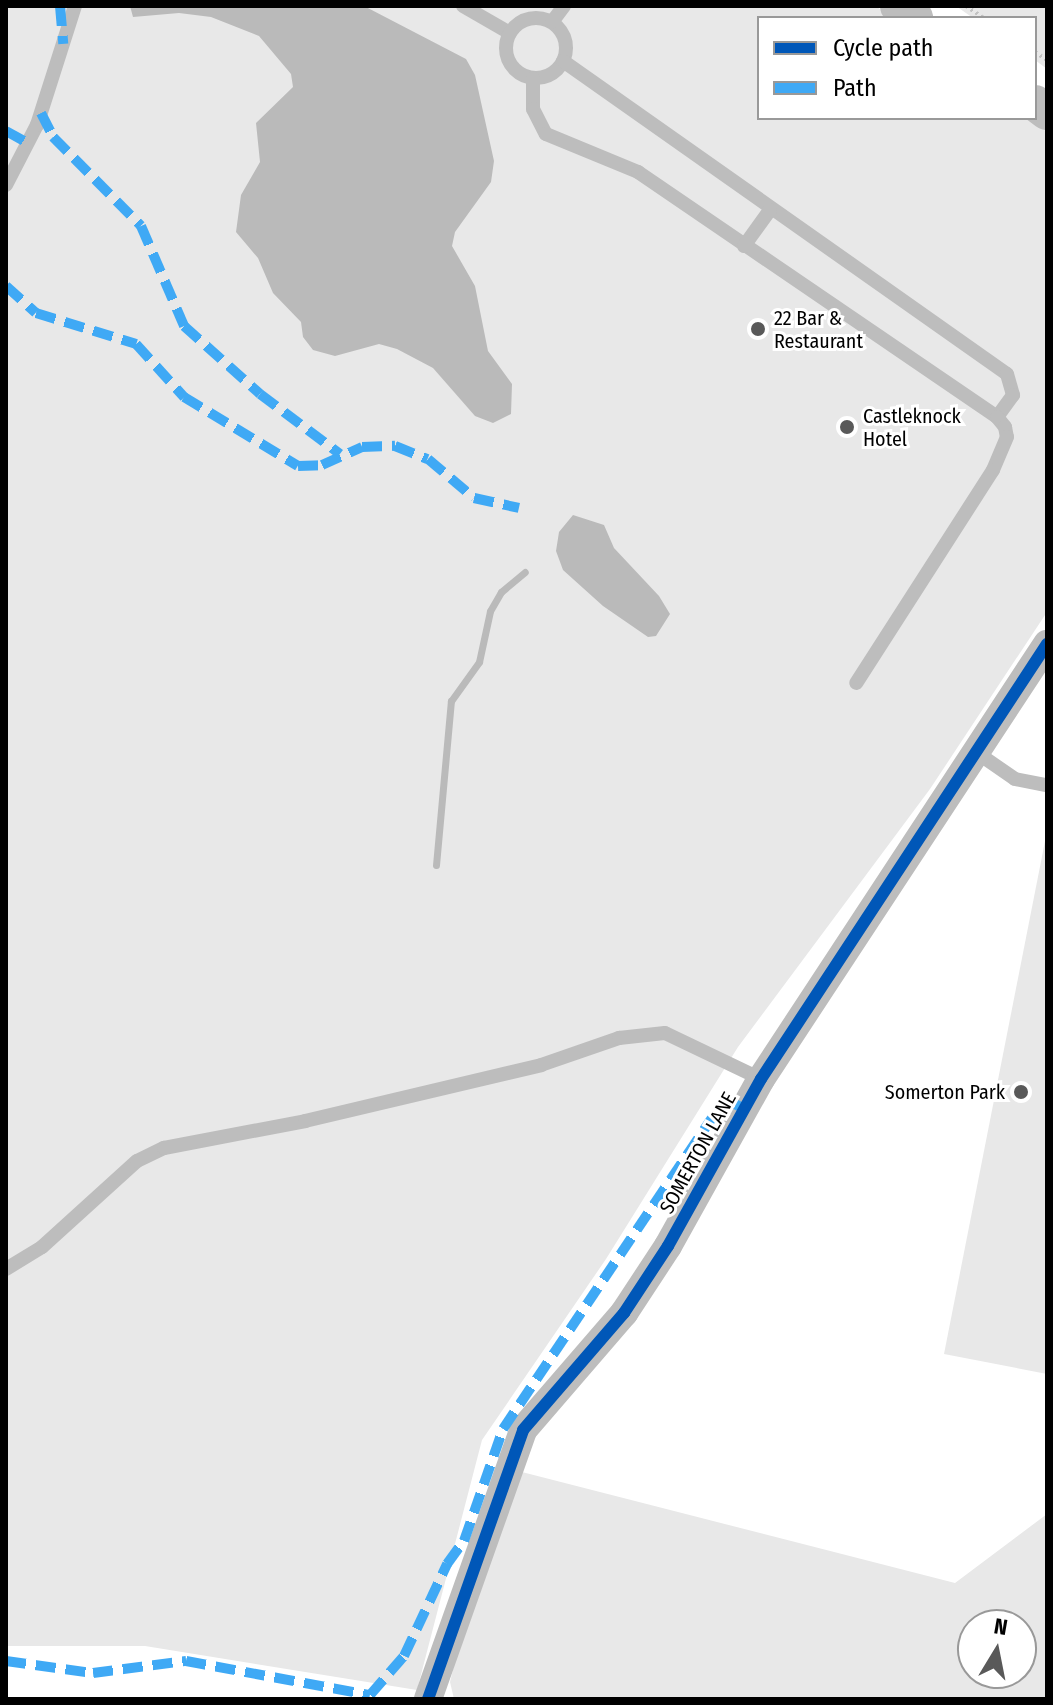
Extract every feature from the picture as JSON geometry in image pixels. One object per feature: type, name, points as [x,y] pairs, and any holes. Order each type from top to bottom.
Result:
[{"type":"street","name":"SOMERTON LANE","points":[[428,1699],[523,1430],[624,1313],[668,1246],[761,1079],[1047,644]]},
{"type":"lane","points":[[6,185],[37,125],[75,6]]},
{"type":"lane","points":[[463,6],[510,33]]},
{"type":"lane","points":[[552,22],[564,6]]},
{"type":"lane","points":[[534,17],[552,22],[564,35],[563,61],[551,74],[533,78],[509,61],[510,33],[534,17]]},
{"type":"lane","points":[[563,61],[770,210],[1007,374],[1013,395],[997,417]]},
{"type":"lane","points":[[533,78],[533,109],[546,134],[623,163],[997,417],[1007,437],[993,470],[856,683]]},
{"type":"lane","points":[[744,246],[770,210]]},
{"type":"lane","points":[[976,752],[1015,779],[1047,785]]},
{"type":"lane","points":[[6,1269],[42,1247],[137,1161],[164,1148],[305,1121],[541,1065],[619,1038],[665,1033],[761,1079]]},
{"type":"shaded area","points":[[6,6],[876,6],[888,16],[757,16],[757,120],[1030,120],[1047,132],[1047,612],[930,789],[738,1047],[606,1259],[482,1440],[417,1690],[145,1646],[6,1646]]},
{"type":"shaded area","points":[[130,6],[364,6],[466,59],[475,75],[494,161],[491,182],[455,232],[452,246],[475,286],[488,351],[512,384],[511,414],[493,423],[475,416],[433,368],[397,349],[379,344],[335,356],[313,350],[303,337],[301,322],[273,293],[258,258],[236,232],[241,195],[260,162],[256,123],[293,87],[291,74],[259,36],[211,17],[179,13],[133,17]]},
{"type":"shaded area","points":[[956,6],[1047,6],[1047,69],[1037,62],[1037,16],[970,16]]},
{"type":"shaded area","points":[[573,515],[604,525],[614,548],[659,596],[670,614],[656,636],[648,637],[603,606],[563,570],[556,551],[559,532]]},
{"type":"shaded area","name":"Somerton Park","points":[[1047,831],[1047,1374],[944,1354]]},
{"type":"shaded area","points":[[518,1471],[955,1583],[1047,1514],[1047,1699],[454,1699],[450,1682],[468,1609]]},
{"type":"waterway","points":[[436,865],[451,701],[479,662],[490,611],[501,592],[525,572]]},
{"type":"marked path","points":[[60,6],[63,44]]},
{"type":"marked path","points":[[41,113],[53,137],[141,226],[184,326],[260,394],[340,454]]},
{"type":"marked path","points":[[6,131],[28,143]]},
{"type":"marked path","points":[[6,286],[36,313],[136,344],[184,397],[298,466],[322,465],[362,447],[395,446],[428,459],[474,498],[519,508]]},
{"type":"marked path","points":[[6,1661],[93,1673],[186,1661],[370,1695],[404,1656],[447,1564],[464,1541],[503,1429],[725,1099],[745,1109]]},
{"type":"cycle path","points":[[428,1699],[523,1430],[624,1313],[668,1246],[761,1079],[1047,644]]},
{"type":"place","name":"22 Bar & Restaurant","points":[[758,329]]},
{"type":"place","name":"Castleknock Hotel","points":[[847,427]]},
{"type":"place","name":"Somerton Park","points":[[1021,1092]]}]
